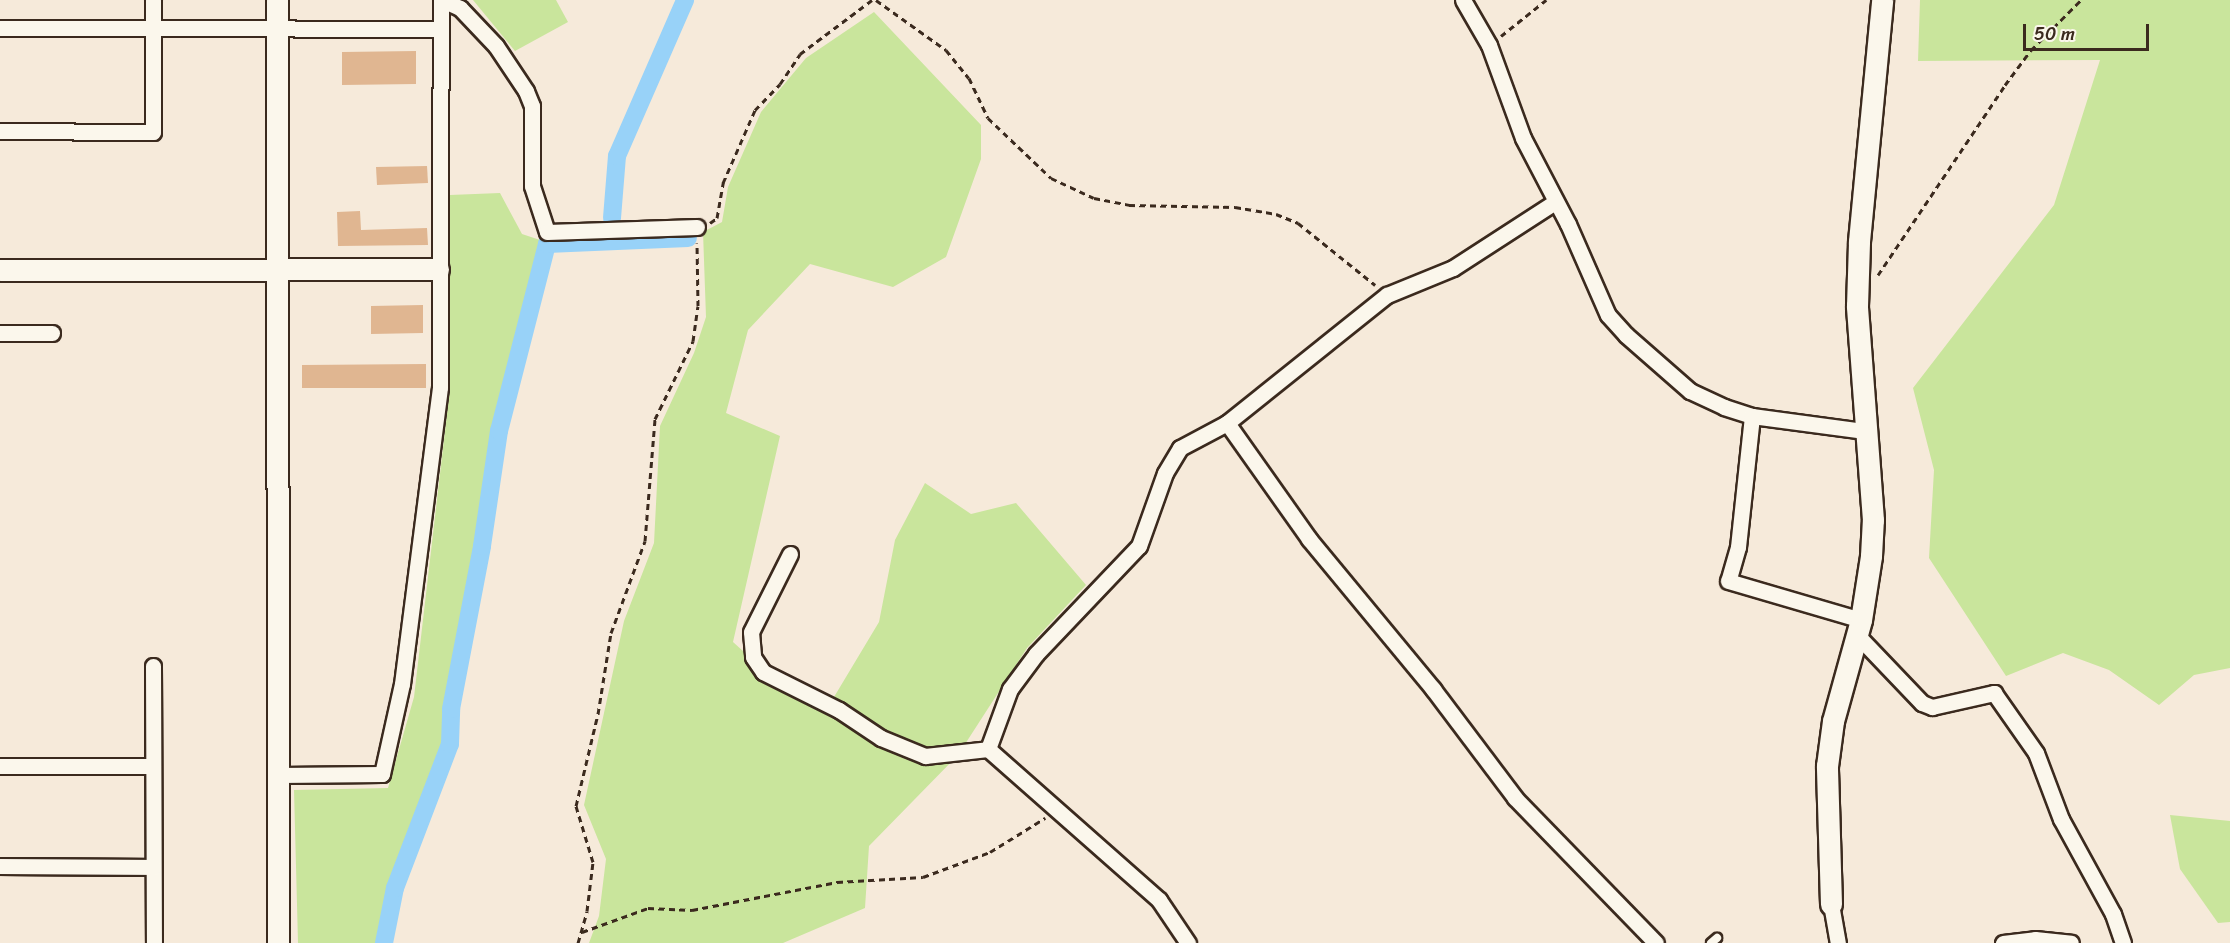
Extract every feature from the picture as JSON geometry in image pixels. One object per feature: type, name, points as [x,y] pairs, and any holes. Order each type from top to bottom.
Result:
[{"type":"street","points":[[0,132],[153,132],[153,0]]},
{"type":"street","points":[[277,0],[278,943]]},
{"type":"street","points":[[279,775],[382,774],[402,684],[440,387],[438,269],[441,0],[460,8],[496,46],[526,91],[532,106],[532,186],[547,232],[697,227]]},
{"type":"street","points":[[1463,0],[1489,45],[1523,138],[1608,315],[1626,335],[1689,391],[1752,416],[1865,431]]},
{"type":"street","points":[[1838,943],[1831,904],[1827,766],[1833,721],[1868,591],[1873,520],[1858,328],[1859,241],[1882,0]]},
{"type":"street","points":[[0,28],[440,30]]},
{"type":"street","points":[[988,749],[1003,704],[1036,654],[1139,546],[1172,459],[1191,440],[1227,423],[1387,296],[1453,268],[1555,202]]},
{"type":"street","points":[[0,270],[438,269]]},
{"type":"street","points":[[0,333],[52,333]]},
{"type":"street","points":[[1752,416],[1738,547],[1728,581],[1859,628],[1922,703],[1932,707],[1994,693],[2036,753],[2061,819],[2113,914],[2123,943]]},
{"type":"street","points":[[1227,423],[1308,539],[1433,689],[1515,798],[1656,943]]},
{"type":"street","points":[[790,554],[751,632],[753,657],[763,672],[839,710],[881,738],[925,756],[988,749],[1159,900],[1188,943]]},
{"type":"street","points":[[153,666],[154,943]]},
{"type":"street","points":[[0,766],[153,766]]},
{"type":"street","points":[[0,866],[153,867]]},
{"type":"street","points":[[2003,943],[2035,939],[2071,943]]},
{"type":"path","points":[[578,943],[582,932],[593,862],[576,806],[598,714],[611,633],[645,541],[655,419],[693,341],[699,306],[697,227],[717,218],[723,183],[755,110],[780,84],[801,54],[874,0],[946,50],[969,78],[988,118],[1051,178],[1094,198],[1129,205],[1235,207],[1276,214],[1298,223],[1387,296]]},
{"type":"path","points":[[1489,45],[1546,0]]},
{"type":"path","points":[[1876,277],[2031,50],[2082,0]]},
{"type":"path","points":[[582,932],[648,908],[692,910],[837,882],[922,877],[990,852],[1056,810]]},
{"type":"green space","points":[[473,0],[556,0],[568,22],[515,51]]},
{"type":"green space","points":[[1920,0],[2230,0],[2230,668],[2194,675],[2159,705],[2109,670],[2063,653],[2006,676],[1929,558],[1934,470],[1913,388],[2054,205],[2100,60],[1918,61]]},
{"type":"green space","points":[[874,12],[981,125],[981,159],[946,257],[893,287],[810,264],[748,330],[726,413],[780,436],[733,642],[754,661],[828,707],[879,622],[895,540],[925,483],[971,514],[1016,503],[1086,585],[1027,648],[958,755],[869,846],[865,908],[783,943],[589,943],[599,916],[606,859],[584,805],[624,621],[654,543],[660,426],[694,353],[706,317],[703,232],[722,222],[728,187],[761,112],[806,58]]},
{"type":"green space","points":[[500,193],[522,234],[543,241],[495,430],[440,763],[388,891],[378,943],[298,943],[294,790],[388,788],[414,697],[450,388],[450,195]]},
{"type":"green space","points":[[2170,815],[2230,821],[2230,922],[2218,923],[2180,869]]},
{"type":"building","points":[[416,51],[416,84],[342,85],[342,52]]},
{"type":"building","points":[[427,166],[428,183],[377,185],[376,167]]},
{"type":"building","points":[[360,211],[361,230],[427,228],[428,245],[338,246],[337,212]]},
{"type":"building","points":[[423,305],[423,333],[371,334],[371,306]]},
{"type":"building","points":[[426,364],[426,388],[302,388],[302,365]]},
{"type":"waterway","points":[[612,218],[617,156],[685,0]]},
{"type":"waterway","points":[[384,943],[395,888],[450,744],[451,709],[482,546],[499,431],[547,244],[688,238]]}]
